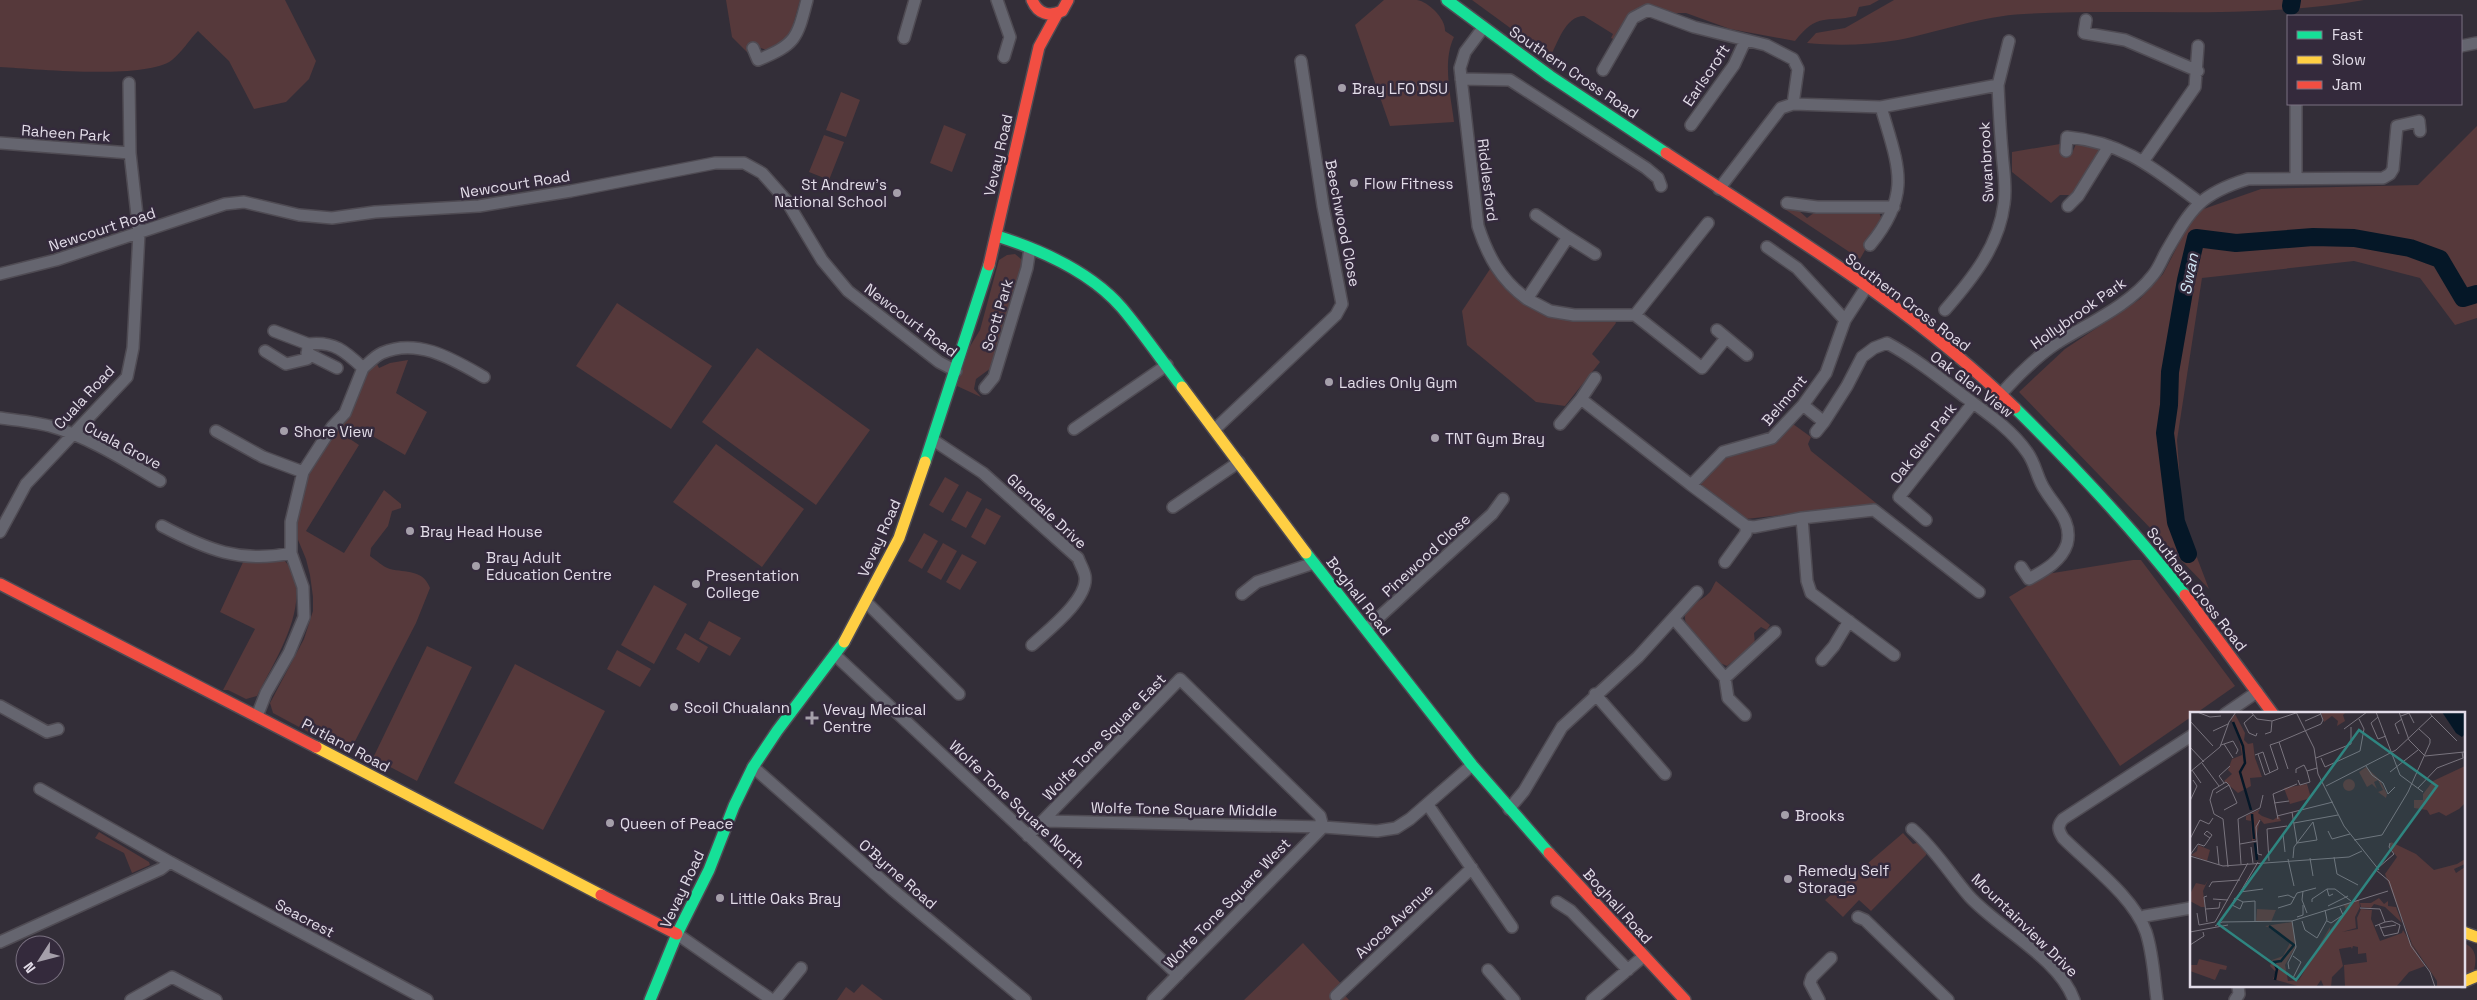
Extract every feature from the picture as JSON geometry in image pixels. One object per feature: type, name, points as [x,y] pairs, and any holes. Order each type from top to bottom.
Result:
[{"type":"main road","points":[[1032,0],[1039,12],[1049,15],[1057,14]]},
{"type":"main road","name":"Vevay Road","points":[[1039,48],[1057,14],[1064,9],[1068,0]]},
{"type":"main road","name":"Southern Cross Road","points":[[1447,0],[1483,28],[1719,189],[1867,286],[1932,335],[2001,394],[2053,445],[2146,546],[2193,604],[2272,712]]},
{"type":"main road","name":"Vevay Road","points":[[650,1000],[677,934],[709,870],[734,806],[753,767],[777,731],[849,636],[898,538],[956,371],[996,236],[1009,172],[1039,48],[1039,12]]},
{"type":"main road","name":"Boghall Road","points":[[996,236],[1030,248],[1091,282],[1112,298],[1167,365],[1314,563],[1472,765],[1685,1000]]},
{"type":"main road","name":"Putland Road","points":[[0,584],[677,934]]},
{"type":"main road","points":[[2464,932],[2477,937]]},
{"type":"main road","points":[[2464,982],[2477,976]]},
{"type":"main road","points":[[2464,982],[2477,986]]},
{"type":"street","points":[[753,48],[758,60],[774,54],[792,41],[799,33],[807,0]]},
{"type":"street","points":[[904,38],[915,0]]},
{"type":"street","points":[[996,0],[1010,37],[1004,57]]},
{"type":"street","name":"Earlscroft","points":[[1603,70],[1633,18],[1648,10],[1694,27],[1766,45],[1793,59],[1798,69],[1793,104]]},
{"type":"street","points":[[2086,20],[2084,33],[2125,40],[2198,71]]},
{"type":"street","name":"Riddlesford","points":[[1483,28],[1465,52],[1460,68],[1478,226],[1485,249],[1499,273],[1512,288],[1527,299],[1550,311],[1574,315],[1635,315]]},
{"type":"street","name":"Earlscroft","points":[[1691,125],[1727,77],[1739,57],[1745,41]]},
{"type":"street","points":[[2462,46],[2476,43]]},
{"type":"street","points":[[2144,160],[2195,87],[2198,71],[2198,46]]},
{"type":"street","name":"Swanbrook","points":[[1945,310],[1984,261],[1998,230],[2004,204],[2005,186],[1998,85],[2004,48]]},
{"type":"street","name":"Beechwood Close","points":[[1215,429],[1336,315],[1342,304],[1322,206],[1301,61]]},
{"type":"street","points":[[1461,79],[1510,80],[1646,168],[1658,178],[1661,186]]},
{"type":"street","name":"Cuala Road","points":[[0,532],[26,484],[127,376],[134,348],[139,233],[133,165],[130,153],[129,84]]},
{"type":"street","points":[[1719,189],[1781,108],[1793,104],[1881,108],[1998,85]]},
{"type":"street","points":[[2296,105],[2296,178]]},
{"type":"street","points":[[1870,245],[1886,226],[1898,196],[1897,163],[1881,108]]},
{"type":"street","name":"Hollybrook Park","points":[[2001,394],[2022,371],[2055,344],[2130,297],[2154,275],[2187,218],[2199,202],[2227,186],[2248,179],[2383,178],[2390,174],[2393,169],[2397,126],[2419,121]]},
{"type":"street","points":[[2066,151],[2067,137],[2088,139],[2109,146],[2144,160],[2199,202]]},
{"type":"street","name":"Raheen Park","points":[[0,143],[130,153]]},
{"type":"street","points":[[2068,206],[2078,196],[2109,146]]},
{"type":"street","name":"Newcourt Road","points":[[0,274],[56,260],[225,204],[244,202],[299,215],[332,218],[375,212],[479,206],[571,191],[707,164],[744,163],[762,173],[786,200],[822,260],[848,291],[939,362],[956,371]]},
{"type":"street","points":[[1787,203],[1818,207],[1894,207]]},
{"type":"street","points":[[1536,215],[1595,254]]},
{"type":"street","points":[[1708,223],[1635,315],[1702,368],[1726,338]]},
{"type":"street","points":[[1527,299],[1568,236]]},
{"type":"street","points":[[1767,247],[1797,268],[1845,320]]},
{"type":"street","name":"Scott Park","points":[[985,388],[994,377],[1030,248]]},
{"type":"street","name":"Belmont","points":[[1691,485],[1723,452],[1772,438],[1803,405],[1826,373],[1845,320],[1867,286]]},
{"type":"street","points":[[1717,330],[1747,355]]},
{"type":"street","points":[[274,331],[308,348],[337,368]]},
{"type":"street","points":[[308,348],[323,342],[334,346],[363,368]]},
{"type":"street","name":"Oak Glen View","points":[[1816,432],[1847,386],[1862,357],[1874,348],[1887,343],[1910,355],[1996,419],[2029,454],[2044,490],[2058,506],[2067,524],[2067,544],[2054,564],[2029,580],[2021,567]]},
{"type":"street","points":[[265,352],[286,364],[307,359],[308,348]]},
{"type":"street","points":[[256,716],[266,693],[289,652],[304,617],[304,587],[291,553],[291,522],[303,472],[332,428],[345,413],[363,368],[380,354],[397,348],[419,349],[443,354],[484,376]]},
{"type":"street","points":[[1074,429],[1167,365]]},
{"type":"street","points":[[1560,424],[1581,400],[1595,378]]},
{"type":"street","points":[[1581,400],[1746,526],[1754,527],[1802,518],[1874,510],[1979,592]]},
{"type":"street","name":"Oak Glen Park","points":[[1926,520],[1899,498],[1973,403]]},
{"type":"street","points":[[1803,405],[1824,422]]},
{"type":"street","name":"Cuala Grove","points":[[0,418],[50,426],[71,434],[112,453],[160,482]]},
{"type":"street","points":[[216,431],[263,457],[303,472]]},
{"type":"street","name":"Glendale Drive","points":[[933,440],[984,473],[1078,558],[1086,576],[1084,588],[1063,617],[1032,645]]},
{"type":"street","points":[[1173,507],[1239,462]]},
{"type":"street","name":"Pinewood Close","points":[[1366,629],[1492,514],[1503,499]]},
{"type":"street","points":[[1802,518],[1807,581],[1811,593],[1894,655]]},
{"type":"street","points":[[162,526],[198,545],[236,555],[268,558],[291,553]]},
{"type":"street","points":[[1725,562],[1746,533],[1746,526]]},
{"type":"street","points":[[1242,594],[1257,582],[1314,563]]},
{"type":"street","points":[[1509,808],[1519,798],[1562,727],[1595,694],[1638,657],[1697,592]]},
{"type":"street","points":[[866,602],[958,694]]},
{"type":"street","points":[[1674,619],[1725,678],[1728,698],[1745,715]]},
{"type":"street","points":[[1822,660],[1834,646],[1849,622]]},
{"type":"street","points":[[1725,678],[1774,632]]},
{"type":"street","name":"Wolfe Tone Square North","points":[[835,655],[1178,975]]},
{"type":"street","name":"Wolfe Tone Square East","points":[[1028,836],[1180,679],[1322,821]]},
{"type":"street","points":[[2228,712],[2257,692]]},
{"type":"street","points":[[1595,694],[1665,774]]},
{"type":"street","points":[[0,706],[47,732],[58,729]]},
{"type":"street","points":[[2157,1000],[2146,934],[2140,918],[2125,899],[2063,838],[2059,831],[2059,824],[2063,819],[2190,737]]},
{"type":"street","points":[[1322,821],[1358,831],[1396,828],[1428,805],[1472,765]]},
{"type":"street","name":"O'Byrne Road","points":[[753,767],[900,896],[1025,1000]]},
{"type":"street","name":"Seacrest","points":[[40,789],[170,862],[426,1000]]},
{"type":"street","points":[[1428,805],[1512,927]]},
{"type":"street","name":"Wolfe Tone Square Middle","points":[[1044,821],[1322,821]]},
{"type":"street","name":"Wolfe Tone Square West","points":[[1153,1000],[1322,821]]},
{"type":"street","name":"Mountainview Drive","points":[[1912,830],[1928,843],[1970,897],[2037,953],[2071,990],[2074,1000]]},
{"type":"street","points":[[0,942],[161,869],[170,862]]},
{"type":"street","name":"Avoca Avenue","points":[[1336,996],[1472,868]]},
{"type":"street","points":[[1557,902],[1571,911],[1628,970]]},
{"type":"street","points":[[2140,918],[2190,908]]},
{"type":"street","points":[[1858,917],[1865,920],[1948,1000]]},
{"type":"street","points":[[677,934],[774,1000],[801,968]]},
{"type":"street","points":[[1592,1000],[1644,956]]},
{"type":"street","points":[[1819,1000],[1810,983],[1812,977],[1831,958]]},
{"type":"street","points":[[1488,970],[1514,1000]]},
{"type":"street","points":[[131,1000],[172,977],[216,1000]]},
{"type":"street","points":[[2235,1000],[2239,994],[2238,988]]},
{"type":"shaded area","points":[[0,0],[285,0],[316,61],[309,79],[286,102],[254,109],[229,61],[198,31],[172,60],[159,66],[139,70],[90,72],[0,67]]},
{"type":"shaded area","points":[[726,0],[800,0],[790,36],[767,50],[757,47],[747,52],[732,37]]},
{"type":"shaded area","points":[[1384,0],[1422,1],[1440,16],[1445,26],[1445,31],[1454,37],[1450,47],[1448,68],[1454,122],[1390,126],[1355,25]]},
{"type":"shaded area","points":[[1472,0],[1879,0],[1870,5],[1859,7],[1856,16],[1816,22],[1795,41],[1730,29],[1686,13],[1671,13],[1649,6],[1631,12],[1615,40],[1611,38],[1613,34],[1584,16],[1577,17],[1567,25],[1550,57]]},
{"type":"shaded area","points":[[1894,0],[2364,0],[2280,10],[2237,12],[2066,12],[2008,15],[1887,42],[1853,44],[1807,43],[1816,33],[1845,28]]},
{"type":"shaded area","points":[[841,92],[860,100],[846,137],[826,130]]},
{"type":"shaded area","points":[[944,125],[966,134],[952,172],[930,163]]},
{"type":"shaded area","points":[[2477,126],[2477,318],[2455,325],[2420,278],[2354,261],[2202,278],[2177,440],[2183,521],[2209,589],[2019,392],[2065,349],[2140,299],[2163,274],[2195,212],[2261,189],[2418,185]]},
{"type":"shaded area","points":[[824,135],[844,142],[829,180],[809,172]]},
{"type":"shaded area","points":[[2060,144],[2059,151],[2072,153],[2076,144],[2099,147],[2100,155],[2072,195],[2060,195],[2051,203],[2012,172],[2012,152]]},
{"type":"shaded area","points":[[1780,206],[1797,209],[1807,218],[1815,212],[1879,212],[1882,220],[1860,259]]},
{"type":"shaded area","points":[[1015,254],[1021,259],[1021,267],[991,368],[976,379],[974,389],[981,397],[957,386],[969,348],[980,330],[999,260],[1007,255]]},
{"type":"shaded area","points":[[1490,269],[1502,284],[1516,296],[1545,312],[1578,320],[1615,320],[1616,323],[1592,354],[1600,362],[1565,406],[1536,402],[1467,345],[1462,311]]},
{"type":"shaded area","points":[[617,303],[712,366],[671,429],[576,366]]},
{"type":"shaded area","points":[[757,348],[870,430],[816,505],[702,422]]},
{"type":"shaded area","points":[[408,360],[396,393],[427,412],[405,455],[357,427],[350,439],[359,445],[306,531],[344,553],[384,490],[401,504],[401,508],[392,511],[388,526],[371,548],[370,556],[387,568],[418,575],[427,582],[430,588],[416,623],[352,747],[347,745],[340,749],[273,713],[270,703],[304,639],[313,611],[310,575],[306,559],[296,535],[296,516],[304,485],[320,453],[347,416],[370,368],[376,362],[379,368],[390,363]]},
{"type":"shaded area","points":[[1793,424],[1811,437],[1808,444],[1811,451],[1876,503],[1872,508],[1862,506],[1746,519],[1726,509],[1707,494],[1700,482],[1720,462],[1741,451],[1777,439]]},
{"type":"shaded area","points":[[716,444],[804,509],[762,567],[673,502]]},
{"type":"shaded area","points":[[945,477],[959,485],[943,513],[929,505]]},
{"type":"shaded area","points":[[967,491],[982,499],[966,528],[951,520]]},
{"type":"shaded area","points":[[986,508],[1001,516],[985,545],[971,537]]},
{"type":"shaded area","points":[[924,533],[938,541],[922,569],[908,561]]},
{"type":"shaded area","points":[[943,543],[957,551],[941,580],[927,572]]},
{"type":"shaded area","points":[[962,554],[977,562],[960,590],[946,582]]},
{"type":"shaded area","points":[[244,560],[285,561],[294,576],[297,593],[295,611],[282,648],[257,696],[246,699],[228,690],[223,690],[255,629],[220,612]]},
{"type":"shaded area","points":[[2141,560],[2235,686],[2198,712],[2190,712],[2190,718],[2120,766],[2009,597],[2047,574]]},
{"type":"shaded area","points":[[1716,581],[1770,625],[1767,630],[1761,627],[1754,633],[1755,644],[1727,666],[1720,663],[1686,623],[1685,618],[1689,609],[1710,592]]},
{"type":"shaded area","points":[[654,585],[687,604],[654,664],[621,645]]},
{"type":"shaded area","points":[[709,621],[741,638],[730,656],[699,639]]},
{"type":"shaded area","points":[[685,633],[708,647],[699,663],[676,649]]},
{"type":"shaded area","points":[[427,646],[472,667],[417,781],[373,758]]},
{"type":"shaded area","points":[[617,650],[651,669],[640,687],[607,669]]},
{"type":"shaded area","points":[[515,664],[605,711],[543,830],[454,783]]},
{"type":"shaded area","points":[[99,832],[149,862],[150,865],[132,873],[124,853],[95,838]]},
{"type":"shaded area","points":[[1903,833],[1913,844],[1920,842],[1927,852],[1926,855],[1871,911],[1859,900],[1843,917],[1825,900]]},
{"type":"shaded area","points":[[1303,943],[1345,988],[1341,991],[1349,1000],[1244,1000]]},
{"type":"shaded area","points":[[2464,944],[2473,950],[2474,970],[2464,975]]},
{"type":"shaded area","points":[[862,984],[883,1000],[837,1000],[846,987],[854,993]]},
{"type":"waterway","points":[[2291,6],[2292,0]]},
{"type":"waterway","name":"Swan","points":[[2188,554],[2176,522],[2165,433],[2169,405],[2170,372],[2186,280],[2196,238],[2236,243],[2313,237],[2354,238],[2410,248],[2440,259],[2463,298],[2477,294]]},
{"type":"traffic: fast","points":[[1447,0],[1550,76],[1666,153]]},
{"type":"traffic: fast","points":[[997,236],[1048,255],[1080,273],[1110,295],[1145,337],[1182,387]]},
{"type":"traffic: fast","points":[[925,462],[989,265]]},
{"type":"traffic: fast","points":[[2015,408],[2103,499],[2185,595]]},
{"type":"traffic: fast","points":[[1306,553],[1472,765],[1549,853]]},
{"type":"traffic: fast","points":[[650,1000],[677,934],[709,870],[734,806],[753,767],[777,731],[844,642]]},
{"type":"traffic: slow","points":[[1182,387],[1306,553]]},
{"type":"traffic: slow","points":[[844,642],[899,538],[925,462]]},
{"type":"traffic: slow","points":[[316,747],[601,895]]},
{"type":"traffic: slow","points":[[2464,932],[2477,937]]},
{"type":"traffic: slow","points":[[2464,982],[2477,976]]},
{"type":"traffic: jam","points":[[1032,0],[1037,8],[1048,14],[1062,11],[1068,0]]},
{"type":"traffic: jam","points":[[989,265],[1039,47],[1057,14]]},
{"type":"traffic: jam","points":[[1666,153],[1847,272],[1891,304],[1975,371],[2015,408]]},
{"type":"traffic: jam","points":[[0,584],[316,747]]},
{"type":"traffic: jam","points":[[2185,595],[2272,712]]},
{"type":"traffic: jam","points":[[1549,853],[1685,1000]]},
{"type":"traffic: jam","points":[[601,895],[677,934]]},
{"type":"place","name":"Bray LFO DSU","points":[[1342,88]]},
{"type":"place","name":"Flow Fitness","points":[[1354,183]]},
{"type":"place","name":"St Andrew's National School","points":[[897,193]]},
{"type":"place","name":"Ladies Only Gym","points":[[1329,382]]},
{"type":"place","name":"Shore View","points":[[284,431]]},
{"type":"place","name":"TNT Gym Bray","points":[[1435,438]]},
{"type":"place","name":"Bray Head House","points":[[410,531]]},
{"type":"place","name":"Bray Adult Education Centre","points":[[476,566]]},
{"type":"place","name":"Presentation College","points":[[696,584]]},
{"type":"place","name":"Scoil Chualann","points":[[674,707]]},
{"type":"place","name":"Vevay Medical Centre","points":[[812,718]]},
{"type":"place","name":"Brooks","points":[[1785,815]]},
{"type":"place","name":"Queen of Peace","points":[[610,823]]},
{"type":"place","name":"Remedy Self Storage","points":[[1788,879]]},
{"type":"place","name":"Little Oaks Bray","points":[[720,898]]}]
